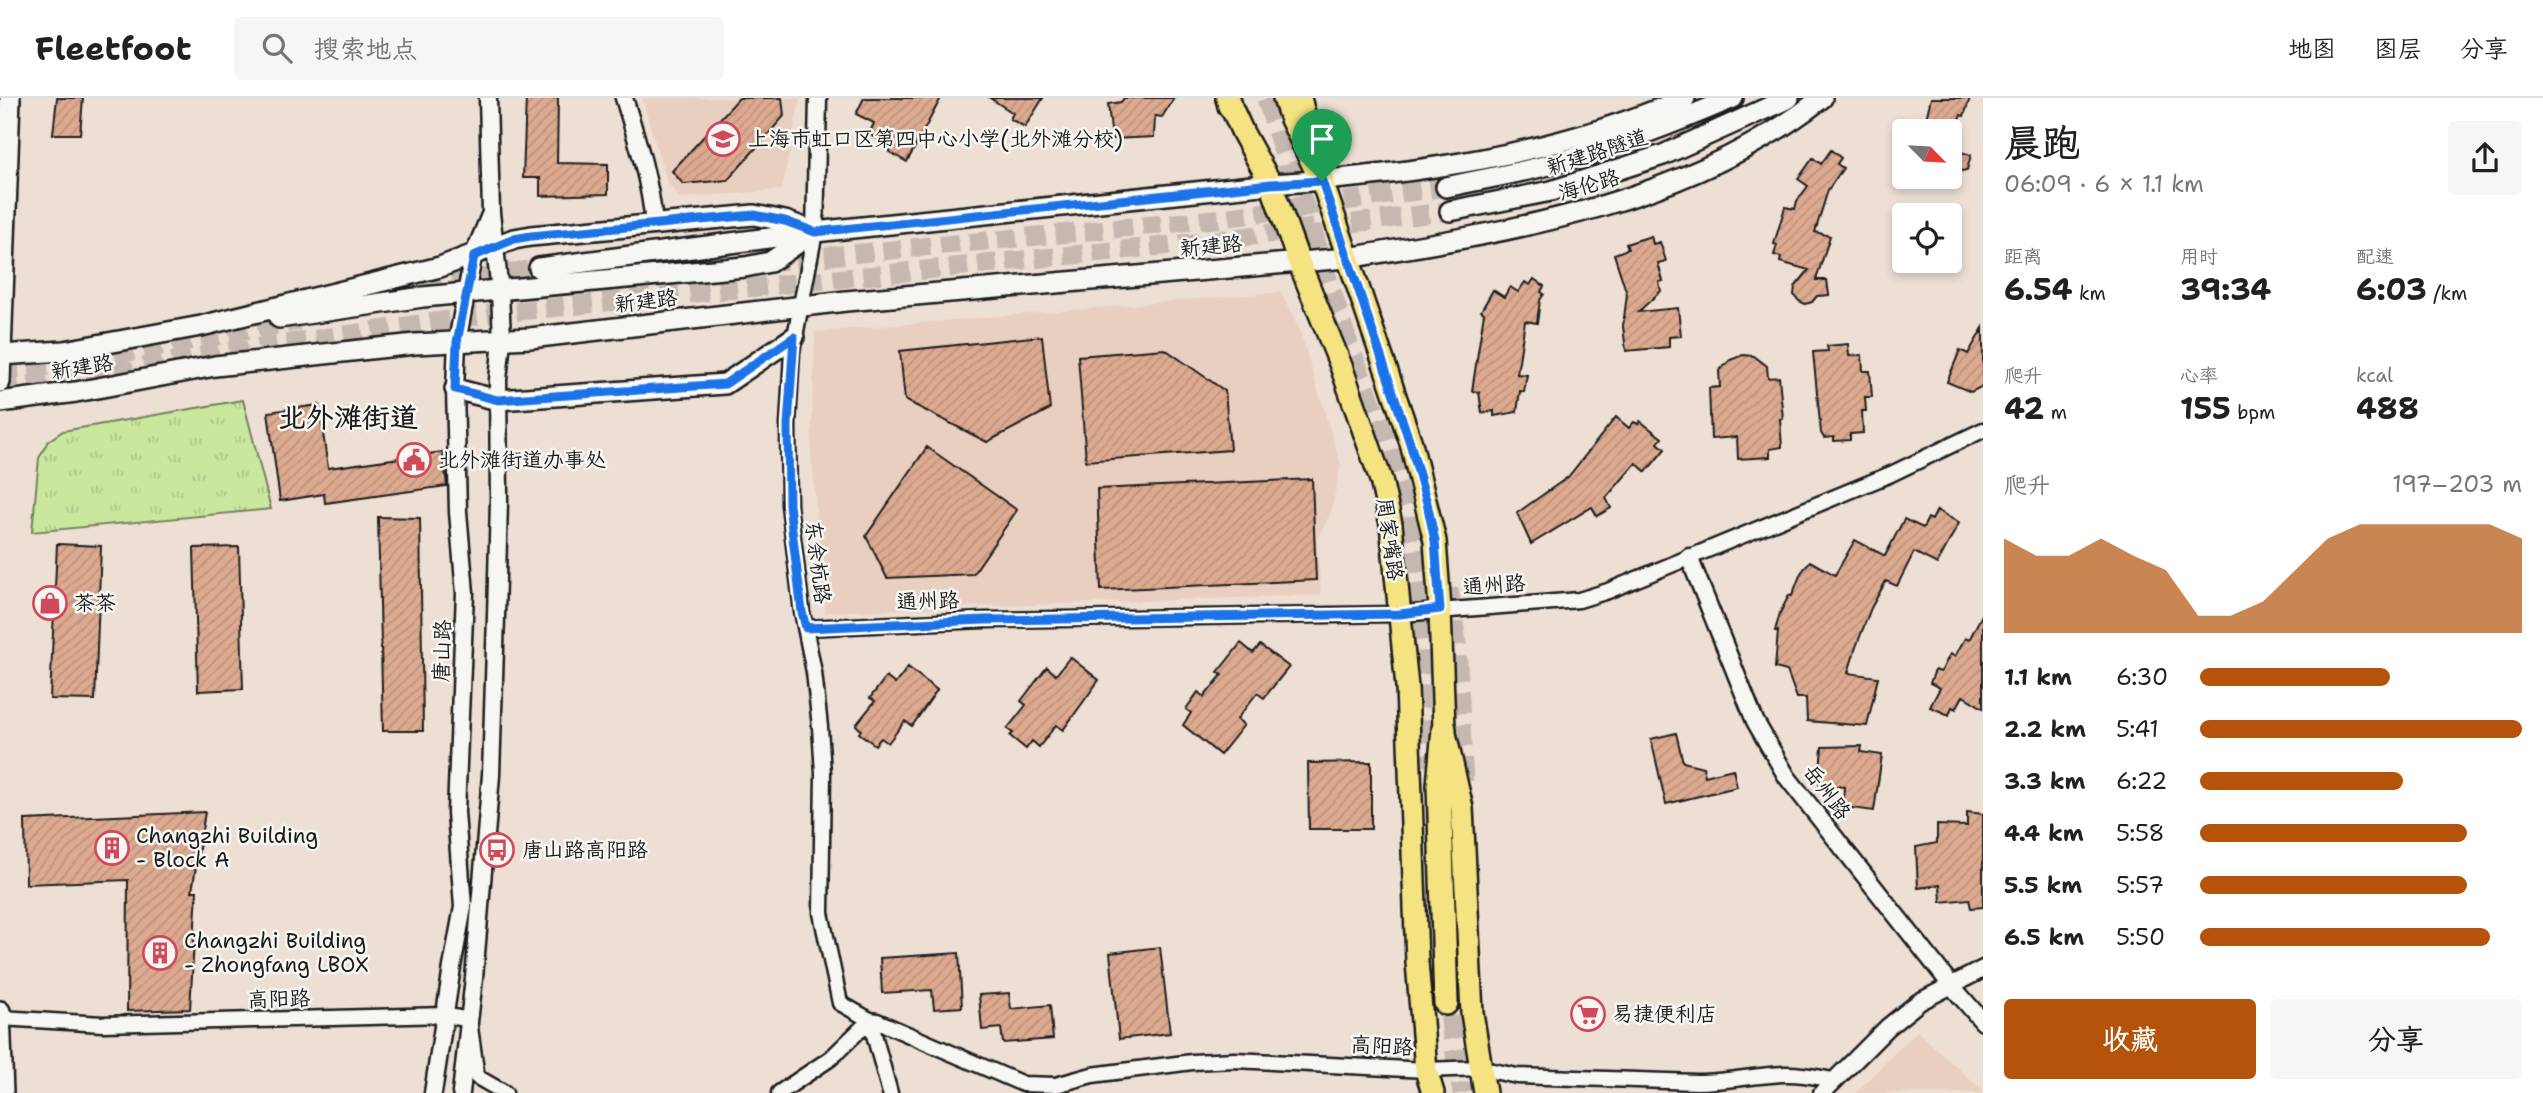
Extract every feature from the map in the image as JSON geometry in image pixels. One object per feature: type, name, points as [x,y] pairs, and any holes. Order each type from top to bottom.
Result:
[{"type":"highway","points":[[1285,98],[1292,119],[1322,181]]},
{"type":"highway","points":[[1444,729],[1439,785],[1446,1003]]},
{"type":"main road","points":[[0,382],[10,98]]},
{"type":"main road","name":"周家嘴路","points":[[1300,98],[1322,181],[1407,431],[1435,541],[1444,729],[1462,808],[1472,1013],[1485,1093]]},
{"type":"main road","points":[[1322,181],[1495,157],[1567,141],[1638,118],[1685,98]]},
{"type":"main road","name":"新建路隧道","points":[[1446,187],[1564,160],[1659,129],[1733,98]]},
{"type":"main road","name":"新建路隧道","points":[[1450,211],[1551,191],[1650,159],[1789,98]]},
{"type":"main road","name":"海伦路","points":[[1299,262],[1348,258],[1510,229],[1599,208],[1671,184],[1728,158],[1786,125],[1822,98]]},
{"type":"main road","name":"周家嘴路","points":[[1228,101],[1271,184],[1341,366],[1381,480],[1391,524],[1407,701],[1418,961],[1426,1070],[1433,1093]]},
{"type":"main road","name":"新建路","points":[[201,327],[400,278],[531,236],[754,215],[785,221],[815,232],[1271,184],[1322,181]]},
{"type":"main road","points":[[539,268],[815,232]]},
{"type":"main road","name":"新建路","points":[[1,355],[64,351],[201,327],[423,297],[758,264],[770,262],[815,232]]},
{"type":"main road","name":"新建路","points":[[0,402],[215,366],[415,344],[502,340],[860,300],[1299,262]]},
{"type":"main road","points":[[455,389],[498,400],[725,384],[794,337]]},
{"type":"main road","points":[[0,1011],[3,1093]]},
{"type":"street","name":"唐山路","points":[[461,1093],[491,775],[499,501],[498,400],[502,340],[500,291],[491,213],[488,98]]},
{"type":"street","points":[[624,98],[645,166],[654,224]]},
{"type":"street","name":"东余杭路","points":[[818,98],[815,232],[794,337],[788,425],[789,505],[802,612],[814,672],[822,772],[821,913],[840,1003],[870,1020]]},
{"type":"street","name":"唐山路","points":[[433,1093],[463,907],[456,811],[465,593],[460,548],[455,389],[457,342],[474,256],[491,213]]},
{"type":"street","name":"通州路","points":[[806,628],[984,620],[1400,614],[1580,600],[1608,591],[1891,474],[1983,430]]},
{"type":"street","name":"岳州路","points":[[1689,557],[1755,722],[1787,777],[1983,1022]]},
{"type":"street","points":[[1822,1093],[1888,1027],[1919,1002],[1983,969]]},
{"type":"street","name":"高阳路","points":[[0,1018],[56,1023],[116,1024],[445,1015],[469,1020]]},
{"type":"street","points":[[469,1020],[477,1077],[505,1093]]},
{"type":"street","points":[[779,1093],[831,1059],[870,1020],[890,1093]]},
{"type":"street","name":"高阳路","points":[[870,1020],[1023,1084],[1056,1084],[1091,1075],[1192,1062],[1235,1060],[1426,1070],[1479,1068],[1517,1076],[1725,1082],[1784,1074],[1833,1080]]},
{"type":"shaded area","name":"上海市虹口区第四中心小学(北外滩分校)","points":[[642,98],[800,98],[782,190],[679,198],[666,180]]},
{"type":"shaded area","points":[[1280,292],[1299,328],[1341,465],[1331,512],[1317,540],[1321,595],[825,612],[811,452],[815,332]]},
{"type":"shaded area","points":[[1917,1031],[1983,1091],[1983,1093],[1855,1093]]},
{"type":"green space","points":[[243,400],[271,509],[32,532],[39,458],[48,441],[63,431]]},
{"type":"building","points":[[57,98],[83,98],[80,134],[53,134]]},
{"type":"building","points":[[526,98],[558,98],[557,163],[608,164],[608,194],[540,196],[540,178],[523,178]]},
{"type":"building","points":[[739,98],[782,98],[784,116],[728,180],[683,184],[672,171]]},
{"type":"building","points":[[864,98],[941,98],[907,162],[889,152],[892,147],[869,134],[874,123],[856,114]]},
{"type":"building","points":[[990,98],[1043,98],[1025,127],[1010,119],[1013,113]]},
{"type":"building","points":[[1124,98],[1174,98],[1162,117],[1155,116],[1154,137],[1112,139],[1108,104],[1121,102]]},
{"type":"building","points":[[1931,98],[1970,98],[1964,116],[1961,115],[1960,119],[1926,119]]},
{"type":"building","points":[[1831,150],[1841,158],[1837,164],[1843,168],[1828,190],[1815,232],[1830,236],[1816,280],[1827,280],[1829,295],[1817,296],[1812,302],[1805,304],[1794,295],[1795,287],[1809,270],[1780,262],[1781,257],[1774,255],[1777,245],[1774,244],[1785,207],[1795,209],[1797,201],[1808,186],[1798,179],[1813,158],[1821,164]]},
{"type":"building","points":[[1962,152],[1971,155],[1967,170],[1962,171]]},
{"type":"building","points":[[1651,236],[1653,244],[1660,242],[1666,261],[1658,263],[1663,281],[1659,282],[1661,291],[1638,312],[1678,308],[1681,336],[1669,337],[1669,347],[1626,351],[1623,326],[1627,294],[1614,254],[1628,249],[1626,244]]},
{"type":"building","points":[[1534,279],[1544,286],[1541,292],[1544,294],[1540,300],[1537,323],[1525,321],[1517,374],[1527,375],[1524,392],[1520,391],[1517,412],[1494,416],[1494,411],[1482,413],[1479,392],[1472,391],[1484,313],[1481,311],[1493,290],[1504,297],[1510,287],[1518,292],[1525,282],[1530,285]]},
{"type":"building","points":[[1983,328],[1983,386],[1971,392],[1947,382],[1960,350],[1968,354]]},
{"type":"building","points":[[1042,336],[1050,409],[987,442],[905,400],[900,351]]},
{"type":"building","points":[[1848,344],[1849,356],[1862,355],[1863,371],[1870,371],[1872,397],[1865,397],[1866,411],[1862,411],[1863,433],[1850,434],[1850,440],[1834,441],[1834,437],[1824,438],[1821,433],[1813,352],[1828,351],[1827,346]]},
{"type":"building","points":[[1165,349],[1225,391],[1230,450],[1086,461],[1078,356]]},
{"type":"building","points":[[1743,355],[1754,356],[1767,366],[1768,378],[1779,377],[1783,419],[1780,419],[1782,447],[1770,449],[1770,457],[1738,459],[1737,437],[1711,439],[1709,388],[1720,387],[1719,371],[1730,360]]},
{"type":"building","name":"北外滩街道办事处","points":[[319,405],[328,468],[443,452],[447,486],[325,503],[324,494],[280,501],[268,412]]},
{"type":"building","points":[[1616,417],[1629,428],[1634,422],[1638,424],[1640,421],[1662,438],[1658,443],[1665,449],[1646,472],[1636,463],[1606,498],[1611,508],[1597,516],[1592,507],[1531,544],[1517,513],[1568,477]]},
{"type":"building","points":[[927,447],[1017,510],[973,574],[887,578],[866,536]]},
{"type":"building","points":[[1312,479],[1316,580],[1101,590],[1097,489]]},
{"type":"building","points":[[1937,510],[1959,523],[1937,564],[1914,552],[1897,586],[1886,581],[1871,608],[1856,647],[1848,673],[1878,677],[1867,726],[1807,721],[1806,698],[1797,698],[1787,671],[1775,668],[1778,631],[1775,631],[1780,613],[1789,595],[1792,596],[1801,573],[1810,561],[1835,575],[1855,540],[1885,556],[1904,519],[1923,528],[1928,518],[1932,520]]},
{"type":"building","points":[[378,517],[420,518],[423,731],[383,731]]},
{"type":"building","points":[[57,544],[101,546],[95,700],[50,699]]},
{"type":"building","points":[[239,547],[243,689],[198,691],[194,548]]},
{"type":"building","points":[[1983,613],[1983,708],[1963,696],[1956,709],[1952,707],[1949,715],[1930,707],[1940,688],[1930,683],[1935,670],[1941,672],[1950,654],[1955,656],[1965,638],[1969,640]]},
{"type":"building","points":[[1241,643],[1253,653],[1260,645],[1289,667],[1264,698],[1257,693],[1237,719],[1244,725],[1220,755],[1183,725],[1191,713],[1186,709],[1198,692],[1204,697],[1222,675],[1218,672]]},
{"type":"building","points":[[1070,657],[1099,680],[1063,730],[1056,725],[1039,747],[1032,741],[1026,749],[1010,736],[1013,733],[1007,729],[1026,705],[1021,701],[1047,667],[1056,675]]},
{"type":"building","points":[[908,667],[937,690],[912,726],[905,721],[888,743],[881,738],[875,745],[859,733],[861,730],[856,725],[875,701],[870,698],[886,677],[895,684]]},
{"type":"building","points":[[1676,733],[1683,762],[1703,767],[1705,776],[1733,769],[1737,787],[1666,804],[1651,739]]},
{"type":"building","points":[[1862,746],[1861,752],[1882,755],[1874,811],[1843,807],[1844,787],[1819,784],[1822,747]]},
{"type":"building","points":[[1371,762],[1371,829],[1309,829],[1308,763]]},
{"type":"building","points":[[205,812],[192,891],[197,891],[190,1009],[127,1011],[128,880],[26,884],[25,820]]},
{"type":"building","points":[[1967,812],[1983,814],[1983,907],[1971,908],[1969,899],[1941,902],[1940,885],[1918,888],[1916,847],[1937,843],[1937,825],[1967,826]]},
{"type":"building","points":[[1160,947],[1170,1033],[1119,1039],[1110,953]]},
{"type":"building","points":[[959,953],[962,1007],[934,1009],[932,990],[882,993],[880,958]]},
{"type":"building","points":[[1009,993],[1011,1009],[1050,1005],[1053,1039],[1003,1043],[1001,1028],[982,1030],[979,995]]},
{"type":"tunnel","points":[[1268,98],[1345,339],[1409,505],[1423,616],[1434,766]]},
{"type":"tunnel","points":[[767,262],[1215,219],[1446,187]]},
{"type":"tunnel","points":[[0,388],[489,314],[1202,242],[1450,211]]},
{"type":"tunnel","points":[[395,293],[539,268]]},
{"type":"tunnel","points":[[0,370],[51,366],[299,321]]},
{"type":"tunnel","points":[[1447,589],[1455,643],[1462,785]]},
{"type":"tunnel","points":[[1449,982],[1453,1031],[1464,1093]]},
{"type":"place","name":"上海市虹口区第四中心小学(北外滩分校)","points":[[723,139]]},
{"type":"place","name":"北外滩街道办事处","points":[[414,460]]},
{"type":"place","name":"茶茶","points":[[50,603]]},
{"type":"place","name":"Changzhi Building - Block A","points":[[112,848]]},
{"type":"place","name":"唐山路高阳路","points":[[497,850]]},
{"type":"place","name":"Changzhi Building - Zhongfang LBOX","points":[[160,953]]},
{"type":"place","name":"易捷便利店","points":[[1588,1014]]},
{"type":"district","name":"北外滩街道","points":[[348,417]]},
{"type":"route","points":[[1322,181],[1383,359],[1427,503],[1435,541],[1440,609],[1400,614],[984,620],[806,628],[789,505],[788,425],[794,337],[725,384],[498,400],[455,389],[457,342],[474,256],[514,239],[754,215],[785,221],[815,232],[1271,184],[1322,181]]}]
